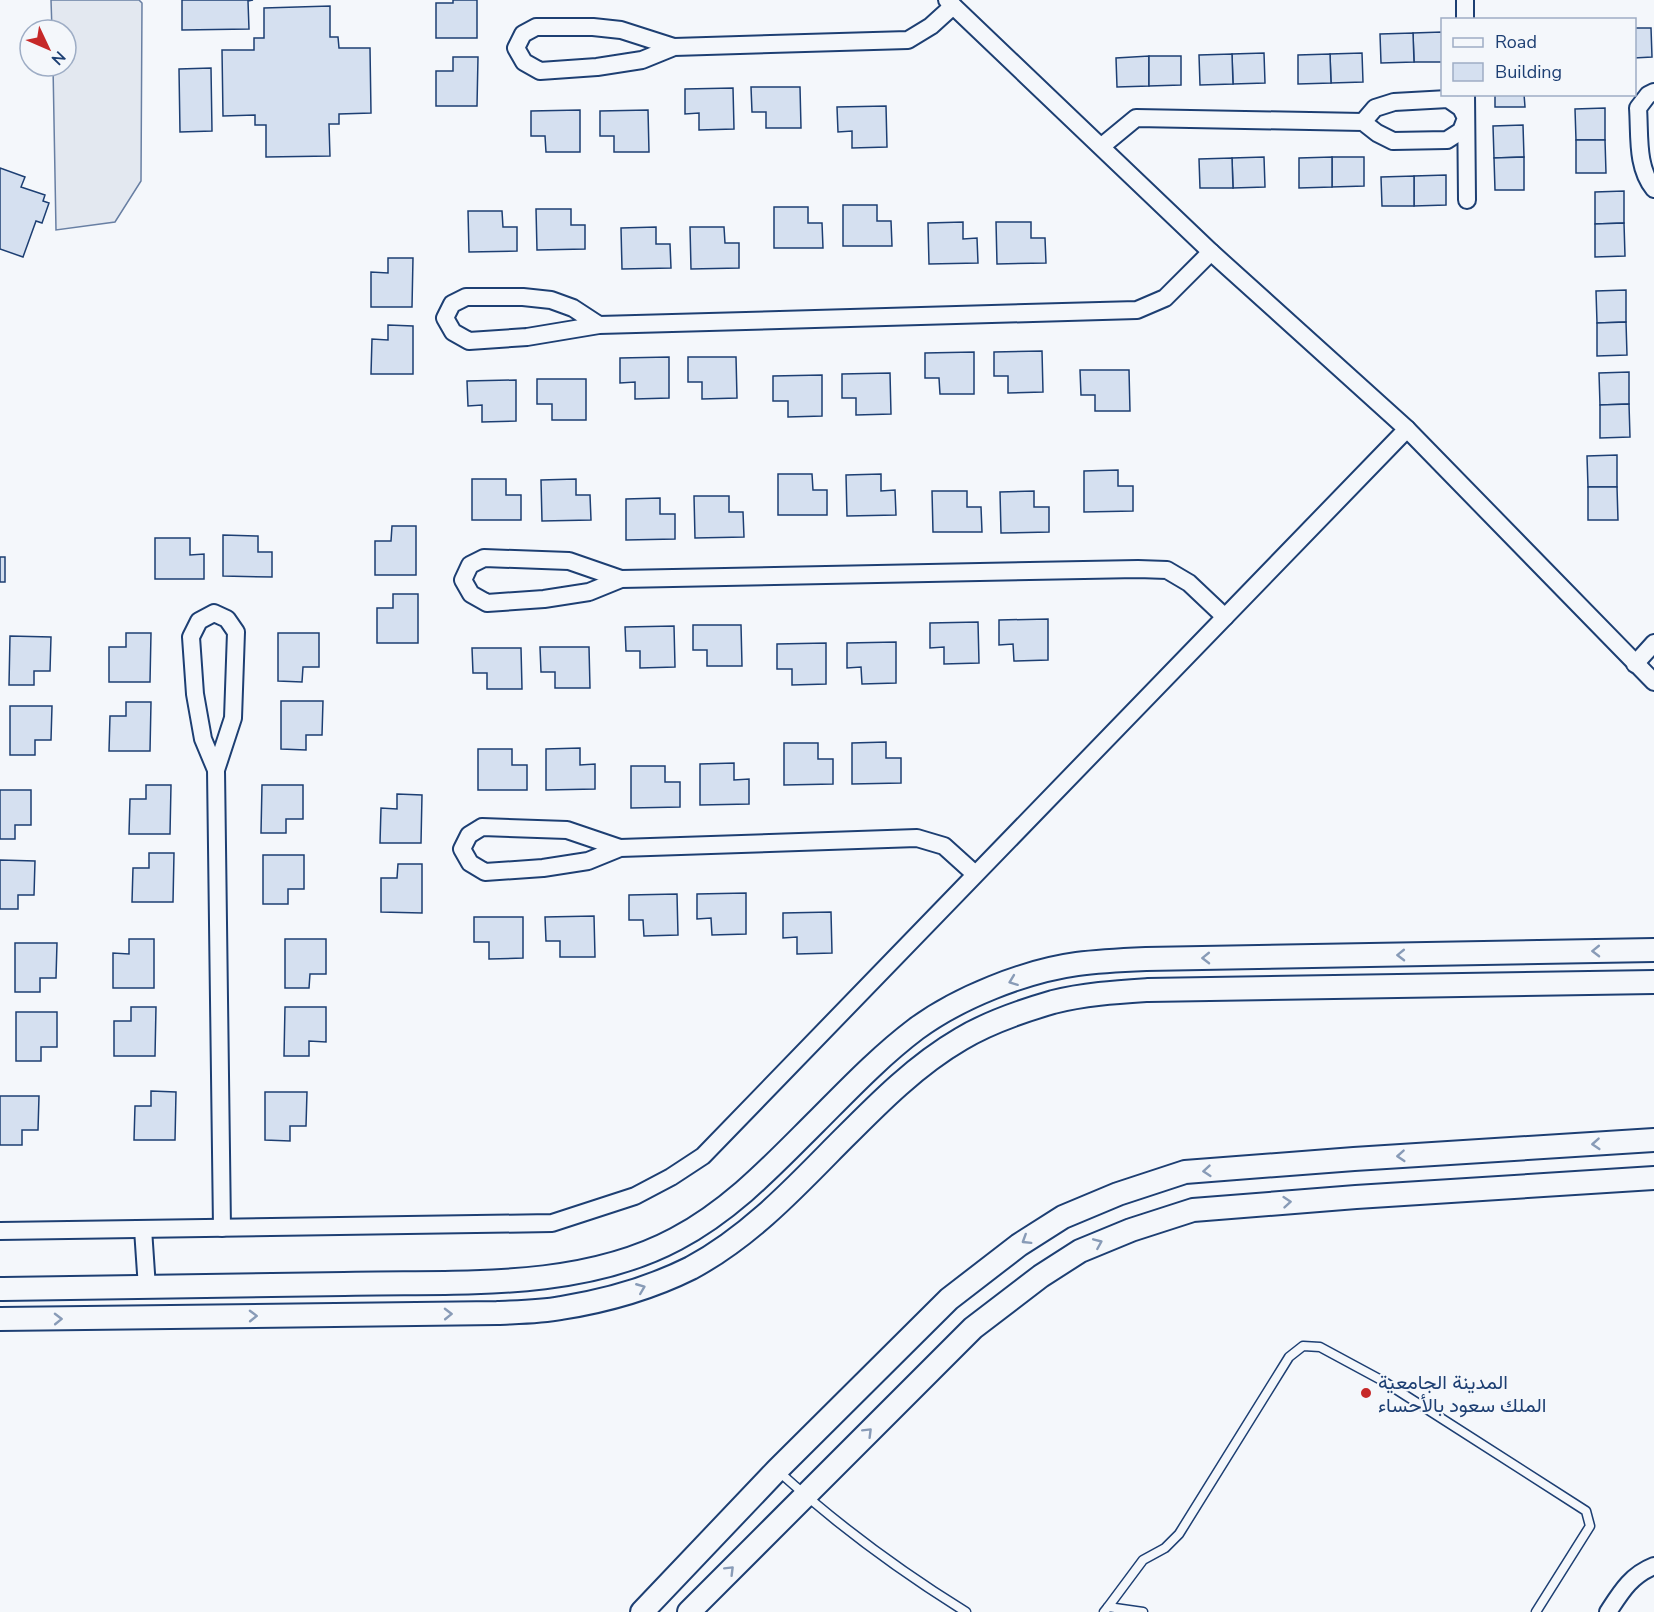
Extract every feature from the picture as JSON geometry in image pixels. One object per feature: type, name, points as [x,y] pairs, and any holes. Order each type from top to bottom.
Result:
[{"type":"main road","points":[[0,1289],[499,1281],[564,1275],[624,1262],[675,1239],[721,1211],[750,1188],[868,1070],[917,1029],[968,998],[1032,974],[1076,964],[1146,958],[1654,950]]},
{"type":"main road","points":[[0,1319],[497,1313],[560,1308],[633,1292],[691,1268],[743,1234],[787,1196],[882,1100],[932,1058],[961,1039],[998,1020],[1055,1002],[1094,994],[1148,990],[1654,982]]},
{"type":"main road","points":[[642,1612],[777,1470],[949,1299],[1019,1245],[1062,1217],[1118,1194],[1185,1172],[1654,1140]]},
{"type":"main road","points":[[689,1612],[974,1328],[1041,1276],[1080,1251],[1131,1230],[1193,1210],[1654,1178]]},
{"type":"main road","points":[[412,1282],[412,1314]]},
{"type":"street","points":[[1465,0],[1465,18]]},
{"type":"street","points":[[674,48],[621,30],[593,27],[536,27],[523,34],[516,48],[524,63],[540,71],[597,67],[642,60],[674,48],[908,40],[931,26],[950,3],[1211,252],[1407,429],[1654,682]]},
{"type":"street","points":[[1636,91],[1654,91]]},
{"type":"street","points":[[1654,91],[1648,94],[1638,108],[1641,162],[1647,180],[1654,189]]},
{"type":"street","points":[[1466,96],[1467,200]]},
{"type":"street","points":[[1101,146],[1136,118],[1363,122],[1377,133],[1393,141],[1447,140],[1461,131],[1466,118],[1461,108],[1448,99],[1394,102],[1375,108],[1363,122]]},
{"type":"street","points":[[599,325],[573,308],[551,300],[523,297],[466,297],[452,304],[446,318],[453,332],[469,341],[527,337],[599,325],[1137,310],[1165,298],[1211,252]]},
{"type":"street","points":[[0,1232],[552,1223],[634,1196],[671,1177],[703,1155],[1407,429]]},
{"type":"street","points":[[621,579],[590,592],[544,599],[487,603],[471,594],[463,580],[470,566],[484,558],[569,561],[621,579],[1138,568],[1167,570],[1189,583],[1225,616]]},
{"type":"street","points":[[216,770],[203,739],[195,694],[191,637],[199,621],[214,613],[227,619],[236,632],[233,718],[216,770],[222,1228]]},
{"type":"street","points":[[1635,664],[1654,643]]},
{"type":"street","points":[[620,848],[567,830],[482,827],[469,835],[462,849],[470,863],[485,872],[543,868],[588,861],[620,848],[917,838],[945,846],[975,874]]},
{"type":"street","points":[[143,1229],[147,1288]]},
{"type":"street","points":[[1608,1612],[1624,1587],[1637,1574],[1654,1566]]},
{"type":"lane","points":[[1106,1609],[1143,1560],[1165,1548],[1179,1534],[1289,1357],[1303,1346],[1320,1347],[1373,1375],[1586,1511],[1590,1526],[1536,1612]]},
{"type":"lane","points":[[777,1470],[804,1495],[924,1586],[966,1612]]},
{"type":"lane","points":[[1106,1609],[1143,1612]]},
{"type":"shaded area","points":[[51,0],[139,0],[142,3],[141,181],[115,222],[56,230],[53,78],[78,78],[78,18],[52,18]]},
{"type":"building","points":[[182,0],[253,0],[248,1],[249,29],[182,30]]},
{"type":"building","points":[[453,0],[477,0],[477,38],[436,38],[436,3],[453,3]]},
{"type":"building","points":[[330,6],[330,37],[338,37],[339,48],[370,48],[371,113],[339,114],[339,124],[329,124],[330,156],[266,157],[266,125],[255,125],[255,115],[223,116],[222,50],[254,50],[254,38],[264,38],[264,8]]},
{"type":"building","points":[[1636,28],[1651,28],[1652,57],[1636,58]]},
{"type":"building","points":[[1441,32],[1441,62],[1414,62],[1413,33]]},
{"type":"building","points":[[1413,33],[1414,62],[1381,63],[1380,34]]},
{"type":"building","points":[[1264,53],[1265,83],[1233,84],[1232,54]]},
{"type":"building","points":[[1362,53],[1363,82],[1331,83],[1330,54]]},
{"type":"building","points":[[1232,54],[1233,84],[1200,85],[1199,55]]},
{"type":"building","points":[[1330,54],[1331,83],[1298,84],[1298,55]]},
{"type":"building","points":[[1149,56],[1149,86],[1117,87],[1116,58]]},
{"type":"building","points":[[1149,56],[1181,56],[1181,85],[1149,86]]},
{"type":"building","points":[[453,57],[478,57],[477,106],[436,106],[436,71],[453,71]]},
{"type":"building","points":[[211,68],[212,131],[180,132],[179,69]]},
{"type":"building","points":[[751,87],[800,87],[801,128],[766,128],[766,112],[752,112]]},
{"type":"building","points":[[733,88],[734,129],[699,130],[699,113],[685,114],[685,89]]},
{"type":"building","points":[[1495,96],[1524,96],[1525,107],[1495,107]]},
{"type":"building","points":[[886,106],[887,147],[852,148],[852,131],[838,132],[837,107]]},
{"type":"building","points":[[1605,108],[1605,140],[1576,140],[1575,109]]},
{"type":"building","points":[[580,110],[580,152],[546,152],[545,136],[531,136],[531,111]]},
{"type":"building","points":[[648,110],[649,152],[614,152],[614,136],[600,136],[600,111]]},
{"type":"building","points":[[1523,125],[1524,157],[1494,158],[1493,126]]},
{"type":"building","points":[[1576,140],[1605,140],[1606,173],[1576,173]]},
{"type":"building","points":[[1264,157],[1265,187],[1233,188],[1232,158]]},
{"type":"building","points":[[1332,157],[1364,157],[1364,186],[1332,187]]},
{"type":"building","points":[[1332,157],[1332,187],[1299,188],[1299,158]]},
{"type":"building","points":[[1524,157],[1524,190],[1495,190],[1494,158]]},
{"type":"building","points":[[1232,158],[1233,188],[1200,188],[1199,159]]},
{"type":"building","points":[[0,168],[25,177],[21,187],[45,195],[43,201],[49,203],[42,223],[36,221],[23,257],[0,249]]},
{"type":"building","points":[[1446,175],[1446,205],[1414,206],[1414,176]]},
{"type":"building","points":[[1414,176],[1414,206],[1382,206],[1381,177]]},
{"type":"building","points":[[1624,191],[1624,223],[1595,224],[1595,192]]},
{"type":"building","points":[[843,205],[877,205],[877,221],[891,221],[892,246],[843,246]]},
{"type":"building","points":[[774,207],[808,207],[808,223],[822,223],[823,248],[774,248]]},
{"type":"building","points":[[536,209],[571,209],[571,225],[585,225],[585,249],[537,250]]},
{"type":"building","points":[[468,211],[502,211],[503,227],[517,227],[517,251],[469,252]]},
{"type":"building","points":[[963,222],[963,239],[977,238],[978,263],[929,264],[928,223]]},
{"type":"building","points":[[996,222],[1031,222],[1031,238],[1045,238],[1046,263],[997,264]]},
{"type":"building","points":[[1624,223],[1625,256],[1595,257],[1595,224]]},
{"type":"building","points":[[656,227],[656,244],[670,244],[671,268],[622,269],[621,228]]},
{"type":"building","points":[[690,227],[724,227],[725,243],[739,243],[739,268],[691,269]]},
{"type":"building","points":[[388,258],[413,258],[412,307],[371,307],[371,272],[388,273]]},
{"type":"building","points":[[1626,290],[1626,322],[1597,323],[1596,291]]},
{"type":"building","points":[[1626,322],[1627,355],[1597,356],[1597,323]]},
{"type":"building","points":[[388,325],[413,326],[413,374],[371,374],[372,339],[388,340]]},
{"type":"building","points":[[1042,351],[1043,392],[1008,393],[1008,376],[994,376],[994,352]]},
{"type":"building","points":[[974,352],[974,394],[940,394],[939,378],[925,378],[925,353]]},
{"type":"building","points":[[669,357],[669,398],[635,399],[635,382],[620,383],[620,358]]},
{"type":"building","points":[[688,357],[736,357],[737,398],[702,399],[702,382],[688,382]]},
{"type":"building","points":[[1080,370],[1129,370],[1130,411],[1095,411],[1095,395],[1081,395]]},
{"type":"building","points":[[1629,372],[1629,404],[1600,405],[1599,373]]},
{"type":"building","points":[[890,373],[891,414],[856,415],[856,398],[842,398],[842,374]]},
{"type":"building","points":[[822,375],[822,416],[788,417],[788,401],[773,401],[773,376]]},
{"type":"building","points":[[537,379],[586,379],[586,420],[552,420],[552,404],[537,404]]},
{"type":"building","points":[[516,380],[516,421],[482,422],[482,405],[468,406],[467,381]]},
{"type":"building","points":[[1629,404],[1630,437],[1600,438],[1600,405]]},
{"type":"building","points":[[1617,455],[1617,487],[1588,487],[1587,456]]},
{"type":"building","points":[[1118,470],[1118,486],[1133,486],[1133,511],[1084,512],[1084,471]]},
{"type":"building","points":[[778,474],[812,474],[813,490],[827,490],[827,515],[778,515]]},
{"type":"building","points":[[881,474],[881,491],[895,490],[896,515],[847,516],[846,475]]},
{"type":"building","points":[[472,479],[506,479],[506,495],[521,495],[521,520],[472,520]]},
{"type":"building","points":[[576,479],[576,495],[590,495],[591,520],[542,521],[541,480]]},
{"type":"building","points":[[1588,487],[1617,487],[1618,520],[1588,520]]},
{"type":"building","points":[[932,491],[967,491],[967,507],[981,507],[982,532],[933,532]]},
{"type":"building","points":[[1034,491],[1034,507],[1049,507],[1049,532],[1001,533],[1000,492]]},
{"type":"building","points":[[694,496],[729,496],[729,512],[743,512],[744,537],[695,538]]},
{"type":"building","points":[[660,498],[660,514],[675,514],[675,539],[626,540],[626,499]]},
{"type":"building","points":[[392,526],[416,526],[416,575],[375,575],[375,541],[391,541]]},
{"type":"building","points":[[223,535],[258,536],[258,552],[272,552],[272,577],[223,576]]},
{"type":"building","points":[[155,538],[190,538],[190,555],[204,554],[204,579],[155,579]]},
{"type":"building","points":[[0,557],[5,557],[5,582],[0,582]]},
{"type":"building","points":[[393,594],[418,594],[418,643],[377,643],[377,608],[393,608]]},
{"type":"building","points":[[1048,619],[1048,660],[1014,661],[1013,644],[999,645],[999,620]]},
{"type":"building","points":[[978,622],[979,663],[944,664],[944,647],[930,648],[930,623]]},
{"type":"building","points":[[693,625],[741,625],[742,666],[707,666],[707,650],[693,650]]},
{"type":"building","points":[[674,626],[675,667],[640,668],[640,651],[626,651],[625,627]]},
{"type":"building","points":[[126,633],[151,633],[150,682],[109,682],[109,647],[126,647]]},
{"type":"building","points":[[278,633],[319,633],[319,667],[303,667],[302,682],[278,681]]},
{"type":"building","points":[[10,636],[51,637],[50,671],[34,671],[34,685],[9,685]]},
{"type":"building","points":[[896,642],[896,683],[862,684],[861,667],[847,668],[847,643]]},
{"type":"building","points":[[826,643],[826,684],[792,685],[792,669],[777,669],[777,644]]},
{"type":"building","points":[[540,647],[589,647],[590,688],[555,688],[555,672],[541,672]]},
{"type":"building","points":[[472,648],[521,648],[522,689],[487,689],[487,673],[473,673]]},
{"type":"building","points":[[281,701],[323,701],[322,735],[306,735],[306,750],[281,749]]},
{"type":"building","points":[[126,702],[151,702],[150,751],[109,751],[110,716],[126,716]]},
{"type":"building","points":[[10,706],[52,706],[51,740],[35,740],[35,755],[10,755]]},
{"type":"building","points":[[886,742],[886,758],[901,758],[901,783],[852,784],[852,743]]},
{"type":"building","points":[[784,743],[818,743],[818,759],[833,759],[833,784],[784,785]]},
{"type":"building","points":[[580,748],[580,765],[595,764],[595,789],[546,790],[546,749]]},
{"type":"building","points":[[478,749],[512,749],[512,765],[527,765],[527,790],[478,790]]},
{"type":"building","points":[[734,763],[734,780],[749,779],[749,804],[700,805],[700,764]]},
{"type":"building","points":[[631,766],[665,766],[665,782],[680,782],[680,807],[631,808]]},
{"type":"building","points":[[146,785],[171,785],[170,834],[129,834],[130,799],[146,799]]},
{"type":"building","points":[[262,785],[303,785],[303,819],[286,819],[286,833],[261,833]]},
{"type":"building","points":[[0,790],[31,790],[31,825],[15,825],[15,839],[0,839]]},
{"type":"building","points":[[397,794],[422,795],[421,843],[380,843],[381,808],[397,809]]},
{"type":"building","points":[[149,853],[174,853],[173,902],[132,902],[133,868],[149,868]]},
{"type":"building","points":[[263,855],[304,855],[304,889],[288,889],[288,904],[263,904]]},
{"type":"building","points":[[0,860],[35,861],[34,895],[18,895],[18,909],[0,909]]},
{"type":"building","points":[[398,864],[422,864],[422,913],[381,912],[381,878],[397,878]]},
{"type":"building","points":[[746,893],[746,934],[712,935],[711,918],[697,919],[697,894]]},
{"type":"building","points":[[677,894],[678,935],[644,936],[643,920],[629,920],[629,895]]},
{"type":"building","points":[[831,912],[832,953],[797,954],[797,937],[783,938],[783,913]]},
{"type":"building","points":[[594,916],[595,957],[560,957],[560,941],[546,941],[545,917]]},
{"type":"building","points":[[474,917],[523,917],[523,958],[489,959],[489,942],[474,942]]},
{"type":"building","points":[[129,939],[154,939],[154,988],[113,988],[113,953],[129,954]]},
{"type":"building","points":[[285,939],[326,939],[326,974],[310,974],[309,988],[285,988]]},
{"type":"building","points":[[15,943],[57,943],[56,978],[40,978],[40,992],[15,992]]},
{"type":"building","points":[[131,1007],[156,1007],[155,1056],[114,1056],[114,1021],[131,1021]]},
{"type":"building","points":[[285,1007],[326,1007],[326,1042],[309,1041],[309,1056],[284,1056]]},
{"type":"building","points":[[16,1012],[57,1012],[57,1047],[41,1047],[41,1061],[16,1061]]},
{"type":"building","points":[[151,1091],[176,1092],[175,1140],[134,1140],[135,1106],[151,1106]]},
{"type":"building","points":[[265,1092],[307,1092],[306,1126],[290,1126],[290,1141],[265,1140]]},
{"type":"building","points":[[0,1096],[39,1096],[38,1130],[22,1130],[22,1145],[0,1145]]},
{"type":"place","name":"المدينة الجامعية الملك سعود بالأحساء","points":[[1366,1393]]}]
